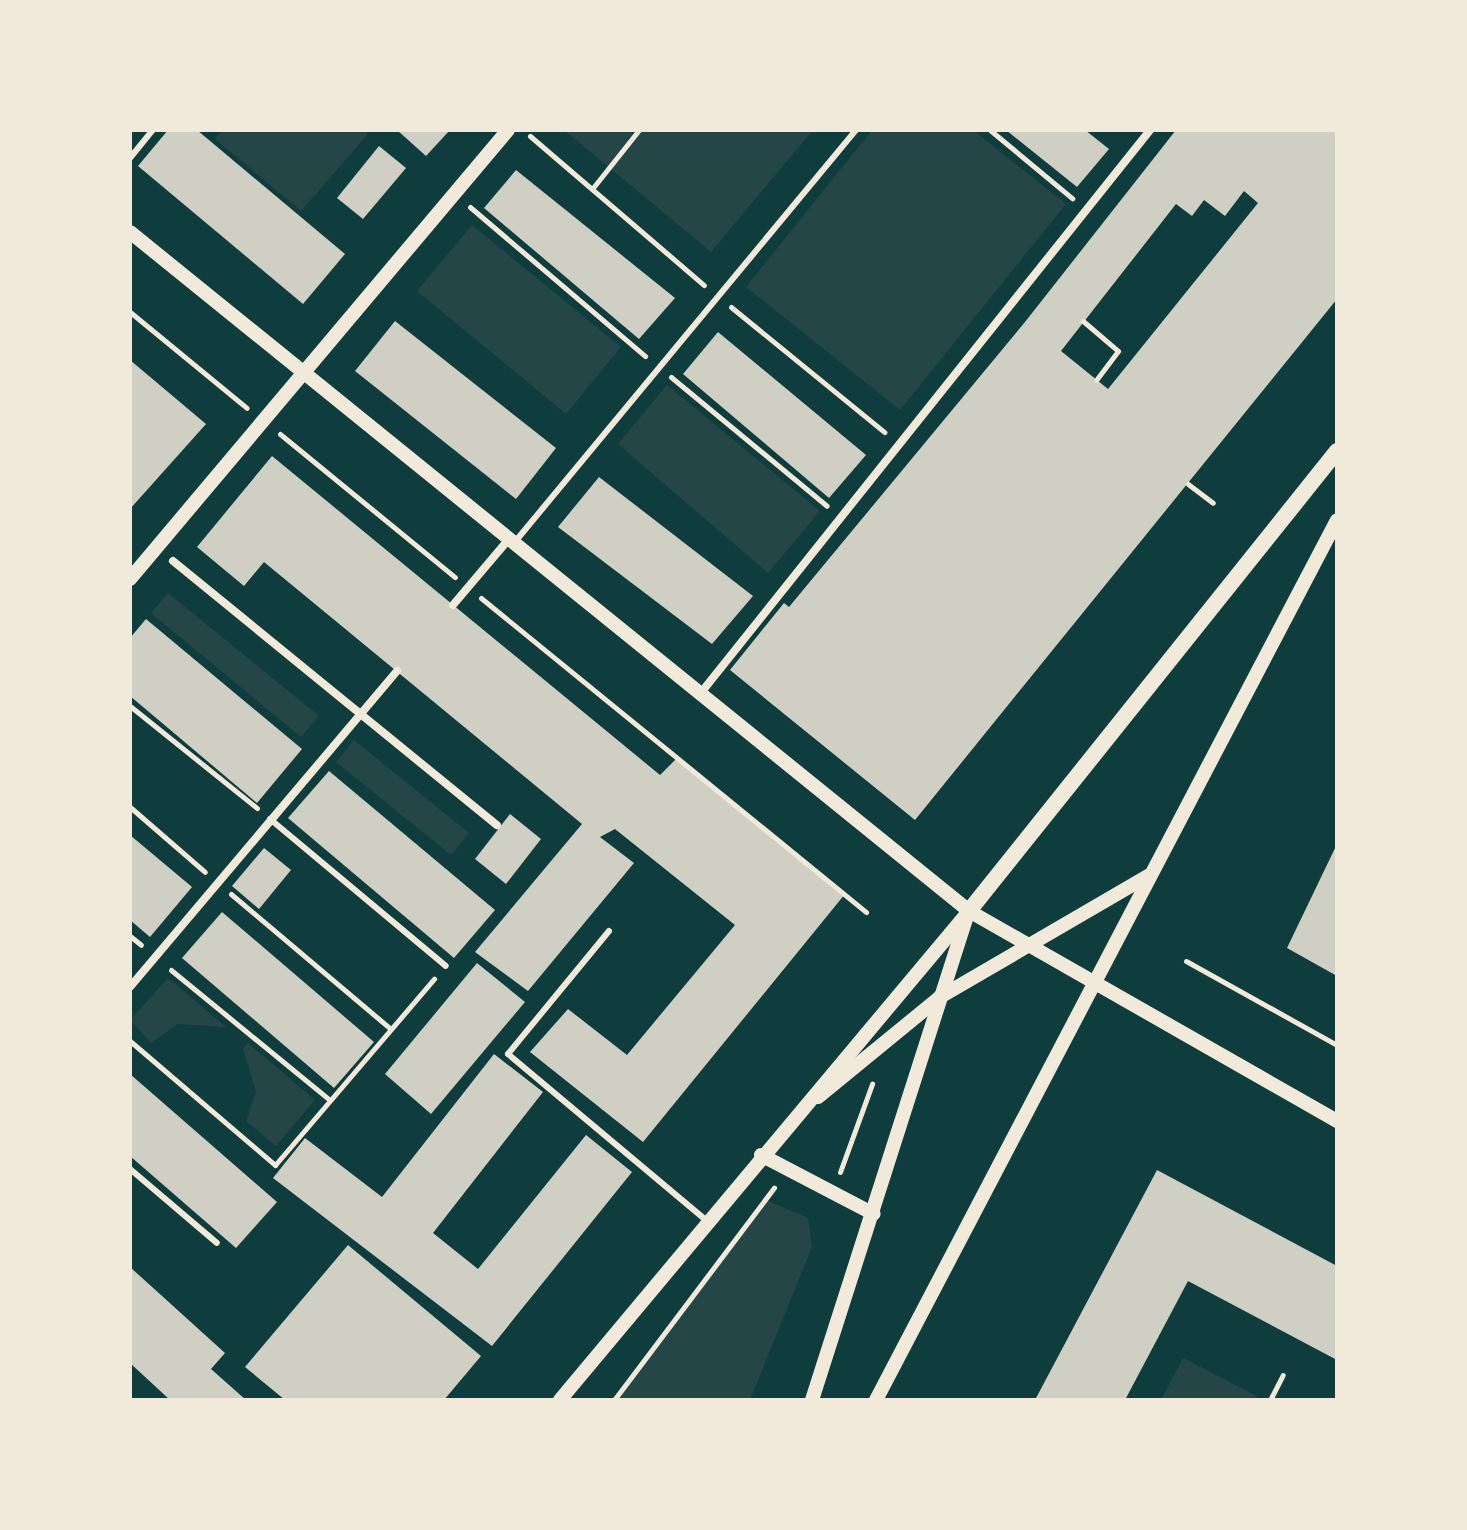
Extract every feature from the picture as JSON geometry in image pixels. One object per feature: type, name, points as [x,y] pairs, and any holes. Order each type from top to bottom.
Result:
[{"type":"main road","points":[[969,911],[1337,451]]},
{"type":"street","points":[[130,579],[508,130]]},
{"type":"street","points":[[700,694],[1150,130]]},
{"type":"street","points":[[130,232],[969,911],[1337,1121]]},
{"type":"street","points":[[876,1400],[1337,520]]},
{"type":"street","points":[[453,605],[512,541]]},
{"type":"street","points":[[173,561],[497,825]]},
{"type":"street","points":[[130,987],[397,671]]},
{"type":"street","points":[[789,1120],[940,997],[1151,874]]},
{"type":"street","points":[[812,1400],[969,911]]},
{"type":"street","points":[[560,1400],[789,1120],[969,911]]},
{"type":"street","points":[[761,1155],[874,1214]]},
{"type":"lane","points":[[130,158],[153,130]]},
{"type":"lane","points":[[512,541],[856,130]]},
{"type":"lane","points":[[270,819],[446,966]]},
{"type":"lane","points":[[609,931],[508,1054],[707,1221]]},
{"type":"lane","points":[[130,1169],[217,1243]]},
{"type":"path","points":[[523,130],[718,297],[900,444]]},
{"type":"path","points":[[592,189],[639,130]]},
{"type":"path","points":[[990,130],[1087,209]]},
{"type":"path","points":[[130,312],[866,912]]},
{"type":"path","points":[[1083,321],[1118,351],[1096,380]]},
{"type":"path","points":[[1188,484],[1213,503]]},
{"type":"path","points":[[130,706],[270,819]]},
{"type":"path","points":[[130,807],[391,1029]]},
{"type":"path","points":[[130,936],[331,1100]]},
{"type":"path","points":[[1186,961],[1337,1045]]},
{"type":"path","points":[[130,1041],[275,1165],[446,966]]},
{"type":"path","points":[[833,1192],[887,1040]]},
{"type":"path","points":[[614,1400],[777,1184]]},
{"type":"path","points":[[1270,1400],[1283,1375]]},
{"type":"shaded area","points":[[222,130],[363,130],[368,134],[301,211],[215,139]]},
{"type":"shaded area","points":[[564,130],[813,130],[711,252]]},
{"type":"shaded area","points":[[872,130],[973,130],[1066,204],[900,410],[746,287]]},
{"type":"shaded area","points":[[472,225],[621,347],[566,414],[417,291]]},
{"type":"shaded area","points":[[667,385],[820,511],[768,573],[618,444]]},
{"type":"shaded area","points":[[168,593],[319,716],[301,737],[151,613]]},
{"type":"shaded area","points":[[354,740],[469,833],[451,855],[336,762]]},
{"type":"shaded area","points":[[168,978],[226,1027],[178,1024],[151,1043],[130,1020]]},
{"type":"shaded area","points":[[248,1043],[315,1100],[276,1146],[246,1121],[256,1092],[243,1049]]},
{"type":"shaded area","points":[[768,1201],[808,1218],[812,1247],[750,1400],[614,1400]]},
{"type":"shaded area","points":[[1183,1358],[1257,1396],[1255,1400],[1161,1400]]},
{"type":"building","points":[[168,130],[197,130],[345,254],[303,304],[138,166]]},
{"type":"building","points":[[397,130],[450,130],[426,156]]},
{"type":"building","points":[[1006,130],[1085,130],[1109,149],[1077,187]]},
{"type":"building","points":[[1176,130],[1337,130],[1337,299],[915,820],[730,670],[784,603],[789,607],[1025,322]],"holes":[[[1244,191],[1258,203],[1108,389],[1061,351],[1176,204],[1192,216],[1204,200],[1225,216]]]},
{"type":"building","points":[[379,146],[406,168],[363,219],[337,198]]},
{"type":"building","points":[[516,170],[675,298],[639,339],[484,208]]},
{"type":"building","points":[[395,321],[556,448],[516,499],[355,371]]},
{"type":"building","points":[[718,332],[866,455],[829,498],[683,374]]},
{"type":"building","points":[[130,360],[206,424],[130,509]]},
{"type":"building","points":[[272,456],[660,775],[677,758],[845,894],[643,1142],[530,1052],[568,1009],[627,1055],[735,925],[615,829],[600,837],[634,863],[528,991],[475,952],[582,824],[264,562],[244,586],[197,547]]},
{"type":"building","points":[[599,477],[753,596],[712,644],[558,527]]},
{"type":"building","points":[[146,619],[302,749],[257,803],[130,696],[130,638]]},
{"type":"building","points":[[329,771],[495,910],[454,958],[288,818]]},
{"type":"building","points":[[510,814],[541,839],[506,884],[475,859]]},
{"type":"building","points":[[130,835],[192,887],[150,937],[130,920]]},
{"type":"building","points":[[1337,844],[1337,976],[1287,948]]},
{"type":"building","points":[[264,848],[291,870],[259,909],[232,886]]},
{"type":"building","points":[[222,912],[374,1042],[334,1088],[182,958]]},
{"type":"building","points":[[477,963],[525,1002],[431,1114],[385,1074]]},
{"type":"building","points":[[494,1054],[543,1092],[433,1233],[478,1269],[586,1135],[632,1172],[492,1346],[273,1178],[305,1138],[382,1197]]},
{"type":"building","points":[[130,1074],[277,1202],[236,1248],[130,1156]]},
{"type":"building","points":[[1157,1170],[1337,1266],[1337,1360],[1188,1281],[1125,1400],[1035,1400]]},
{"type":"building","points":[[348,1245],[481,1356],[444,1400],[285,1400],[245,1367]]},
{"type":"building","points":[[130,1267],[225,1353],[211,1369],[246,1400],[170,1400],[130,1363]]}]
